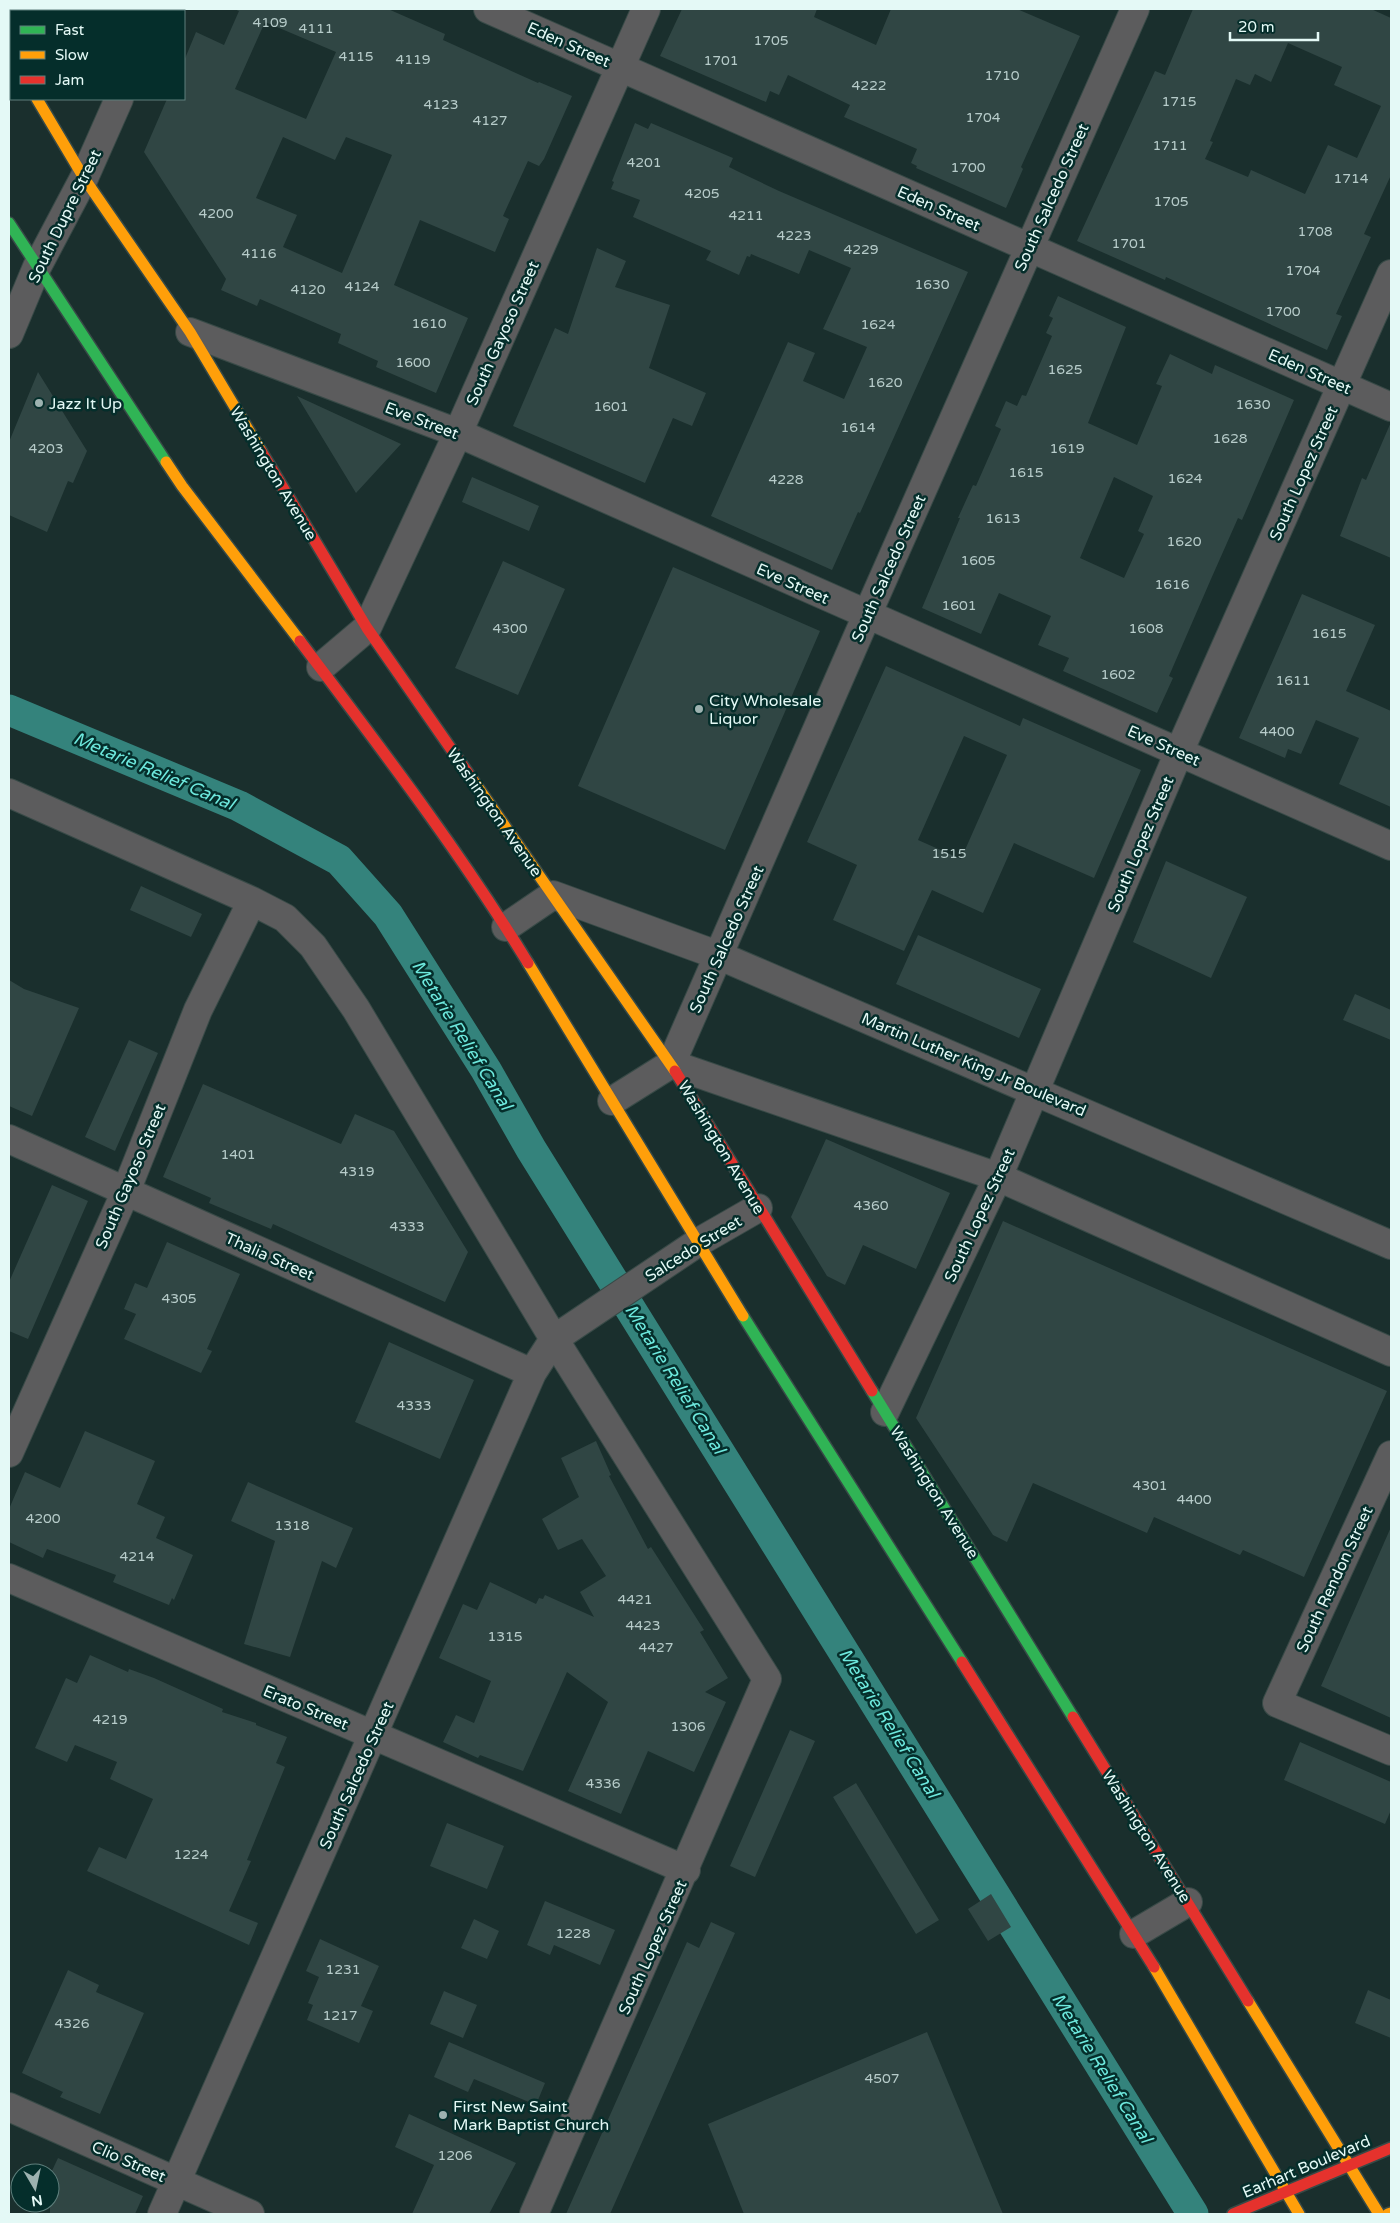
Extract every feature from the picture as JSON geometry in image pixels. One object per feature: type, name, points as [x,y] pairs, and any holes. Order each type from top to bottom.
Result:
[{"type":"street","name":"Eden Street","points":[[488,9],[1391,407]]},
{"type":"street","name":"South Gayoso Street","points":[[322,667],[367,628],[458,434],[646,9]]},
{"type":"street","name":"South Salcedo Street","points":[[671,1064],[1135,9]]},
{"type":"street","name":"Washington Avenue","points":[[38,100],[84,178],[190,332],[367,628],[671,1064],[1379,2214]]},
{"type":"street","name":"South Dupre Street","points":[[9,334],[38,267],[84,178],[119,100]]},
{"type":"street","points":[[9,224],[182,486],[418,795],[506,927],[698,1243],[1134,1934],[1299,2214]]},
{"type":"street","name":"South Lopez Street","points":[[885,1412],[998,1177],[1180,752],[1391,274]]},
{"type":"street","name":"Eve Street","points":[[190,332],[458,434],[1391,846]]},
{"type":"street","points":[[9,793],[252,901],[285,918],[313,946],[356,1009],[554,1339]]},
{"type":"street","points":[[506,927],[553,895]]},
{"type":"street","name":"Martin Luther King Jr Boulevard","points":[[553,895],[720,956],[1036,1090],[1391,1245]]},
{"type":"street","name":"South Gayoso Street","points":[[9,1453],[126,1191],[198,1010],[252,901]]},
{"type":"street","points":[[612,1101],[671,1064],[998,1177],[1391,1352]]},
{"type":"street","name":"Thalia Street","points":[[9,1139],[532,1373]]},
{"type":"street","name":"Salcedo Street","points":[[554,1339],[698,1243],[758,1208]]},
{"type":"street","name":"South Salcedo Street","points":[[162,2214],[532,1373],[554,1339]]},
{"type":"street","name":"South Lopez Street","points":[[534,2214],[686,1870],[767,1680],[554,1339]]},
{"type":"street","name":"South Rendon Street","points":[[1391,1455],[1278,1703],[1391,1751]]},
{"type":"street","name":"Erato Street","points":[[9,1578],[686,1870]]},
{"type":"street","points":[[1134,1934],[1188,1902]]},
{"type":"street","name":"Clio Street","points":[[9,2107],[176,2183],[250,2214]]},
{"type":"street","name":"Earhart Boulevard","points":[[1233,2214],[1391,2148]]},
{"type":"building","points":[[234,9],[388,9],[445,34],[443,40],[538,83],[572,96],[544,159],[539,166],[528,161],[503,216],[509,219],[495,252],[420,220],[394,285],[468,318],[436,393],[376,367],[378,361],[338,343],[341,334],[260,299],[257,306],[221,290],[226,279],[144,152],[167,100],[185,100],[185,59],[196,32],[224,45],[239,11]],"holes":[[[265,22],[336,52],[306,119],[235,89]],[[283,137],[335,160],[346,137],[392,155],[342,273],[283,247],[297,215],[256,198]]]},
{"type":"building","points":[[682,9],[817,9],[814,17],[876,45],[891,9],[1017,9],[1080,36],[1021,167],[1023,169],[1006,208],[916,168],[917,166],[911,163],[917,149],[844,117],[850,105],[788,75],[779,95],[770,91],[766,102],[660,56]]},
{"type":"building","points":[[1193,9],[1371,9],[1391,18],[1391,175],[1364,234],[1371,237],[1336,314],[1342,316],[1327,350],[1166,277],[1165,280],[1077,241],[1155,71],[1165,75]],"holes":[[[1288,43],[1342,67],[1334,85],[1381,106],[1357,158],[1328,145],[1305,194],[1251,170],[1248,177],[1205,159],[1213,142],[1210,141],[1236,79],[1250,85],[1255,74],[1271,82]]]},
{"type":"building","points":[[635,123],[648,129],[651,123],[733,158],[729,167],[737,171],[968,272],[860,513],[858,512],[832,570],[711,516],[788,342],[815,353],[803,381],[844,399],[867,347],[823,329],[851,268],[809,250],[799,274],[751,254],[750,257],[747,256],[739,275],[706,260],[711,251],[633,217],[640,200],[611,189],[614,182],[612,181]]},
{"type":"building","points":[[597,248],[626,261],[615,287],[670,305],[649,368],[706,393],[692,426],[673,418],[645,483],[513,426],[555,328],[568,334]]},
{"type":"building","points":[[1058,296],[1126,327],[1088,423],[1137,445],[1162,386],[1156,384],[1170,354],[1212,374],[1215,365],[1294,400],[1242,520],[1238,518],[1211,579],[1169,676],[1173,678],[1157,713],[1063,671],[1069,658],[1038,645],[1051,616],[999,593],[981,634],[922,608],[960,518],[958,518],[973,485],[976,486],[1001,429],[995,426],[1006,401],[1017,406],[1022,395],[1026,396],[1052,336],[1046,333],[1053,318],[1049,316]],"holes":[[[1114,477],[1153,496],[1138,531],[1144,534],[1124,578],[1080,558]]]},
{"type":"building","points":[[38,372],[87,451],[73,483],[68,481],[47,532],[9,515],[9,442]]},
{"type":"building","points":[[297,396],[401,444],[356,493]]},
{"type":"building","points":[[1391,422],[1391,558],[1340,536],[1362,478],[1366,480]]},
{"type":"building","points":[[472,477],[539,506],[529,531],[462,502]]},
{"type":"building","points":[[503,561],[565,589],[518,695],[455,668]]},
{"type":"building","name":"City Wholesale Liquor","points":[[673,567],[820,631],[725,850],[578,786]]},
{"type":"building","points":[[1302,594],[1375,625],[1346,691],[1391,711],[1391,807],[1339,784],[1359,738],[1316,720],[1301,754],[1288,749],[1285,758],[1239,738]]},
{"type":"building","points":[[886,666],[1020,726],[1023,718],[1141,770],[1094,878],[1014,843],[983,913],[932,890],[904,951],[833,920],[857,865],[807,842]],"holes":[[[964,736],[1007,755],[961,859],[918,840]]]},
{"type":"building","points":[[1166,861],[1247,897],[1211,978],[1133,942]]},
{"type":"building","points":[[141,886],[202,914],[191,937],[130,910]]},
{"type":"building","points":[[918,935],[1041,989],[1019,1038],[896,984]]},
{"type":"building","points":[[9,980],[24,989],[79,1008],[32,1116],[9,1106]]},
{"type":"building","points":[[1355,994],[1391,1010],[1391,1040],[1343,1020]]},
{"type":"building","points":[[129,1040],[158,1053],[115,1151],[85,1137]]},
{"type":"building","points":[[203,1084],[341,1144],[355,1114],[394,1131],[468,1252],[445,1302],[273,1224],[271,1229],[209,1203],[211,1198],[163,1177]]},
{"type":"building","points":[[826,1139],[950,1193],[916,1269],[863,1245],[845,1285],[827,1276],[791,1217]]},
{"type":"building","points":[[52,1185],[88,1201],[28,1339],[9,1331],[9,1282]]},
{"type":"building","points":[[1003,1221],[1387,1391],[1304,1577],[1243,1550],[1240,1555],[1154,1517],[1147,1533],[1033,1483],[1007,1542],[993,1535],[916,1418]]},
{"type":"building","points":[[167,1242],[240,1274],[207,1349],[212,1351],[201,1373],[124,1339],[136,1314],[124,1309],[135,1283],[147,1288]]},
{"type":"building","points":[[389,1342],[474,1380],[440,1459],[355,1422]]},
{"type":"building","points":[[85,1431],[155,1461],[137,1504],[165,1517],[156,1538],[193,1555],[174,1600],[172,1598],[169,1605],[113,1582],[116,1575],[47,1549],[43,1558],[9,1542],[9,1509],[25,1472],[60,1488]]},
{"type":"building","points":[[596,1441],[611,1475],[609,1476],[648,1549],[651,1547],[704,1630],[700,1632],[728,1678],[705,1692],[726,1702],[694,1772],[648,1751],[621,1814],[568,1791],[608,1702],[567,1672],[523,1771],[480,1755],[478,1758],[443,1742],[456,1715],[474,1723],[491,1681],[439,1658],[463,1604],[477,1610],[490,1582],[536,1604],[539,1598],[543,1599],[545,1595],[594,1617],[580,1592],[606,1576],[582,1539],[558,1550],[542,1519],[579,1497],[561,1458]]},
{"type":"building","points":[[248,1482],[353,1528],[336,1568],[322,1561],[290,1657],[244,1644],[275,1541],[231,1521]]},
{"type":"building","points":[[1391,1527],[1391,1718],[1321,1686]]},
{"type":"building","points":[[90,1655],[128,1672],[129,1669],[154,1678],[223,1709],[222,1712],[256,1723],[256,1725],[287,1737],[276,1763],[285,1767],[247,1860],[251,1861],[229,1911],[258,1923],[249,1945],[87,1871],[99,1847],[126,1859],[153,1799],[110,1779],[117,1762],[75,1745],[67,1762],[35,1748],[66,1678],[77,1683]]},
{"type":"building","points":[[790,1730],[815,1741],[755,1877],[730,1866]]},
{"type":"building","points":[[1300,1742],[1391,1782],[1391,1810],[1385,1824],[1284,1780]]},
{"type":"building","points":[[856,1783],[939,1920],[916,1934],[833,1797]]},
{"type":"building","points":[[447,1823],[504,1846],[487,1889],[430,1866]]},
{"type":"building","points":[[991,1894],[1011,1927],[988,1941],[968,1909]]},
{"type":"building","points":[[545,1901],[615,1930],[600,1965],[554,1945],[550,1955],[527,1945]]},
{"type":"building","points":[[474,1919],[499,1931],[487,1959],[461,1948]]},
{"type":"building","points":[[711,1922],[735,1933],[610,2214],[566,2214],[687,1942],[699,1948]]},
{"type":"building","points":[[320,1939],[379,1966],[361,2006],[373,2011],[359,2043],[307,2020],[313,2005],[308,2003],[319,1977],[306,1971]]},
{"type":"building","points":[[68,1970],[99,1985],[96,1992],[144,2013],[100,2114],[60,2097],[63,2092],[22,2073]]},
{"type":"building","points":[[1368,1990],[1391,2000],[1391,2038],[1355,2023]]},
{"type":"building","points":[[444,1991],[477,2005],[463,2038],[430,2024]]},
{"type":"building","points":[[927,2032],[1003,2214],[744,2214],[708,2124]]},
{"type":"building","points":[[449,2042],[545,2083],[536,2105],[474,2079],[468,2092],[434,2077]]},
{"type":"building","points":[[409,2114],[516,2163],[489,2214],[412,2214],[434,2165],[395,2147]]},
{"type":"building","points":[[58,2158],[143,2196],[135,2214],[50,2214],[60,2213],[60,2163],[56,2163]]},
{"type":"waterway","name":"Metarie Relief Canal","points":[[9,710],[239,806],[339,860],[388,915],[486,1070],[531,1149],[1193,2214]]},
{"type":"traffic: fast","points":[[9,223],[166,462]]},
{"type":"traffic: fast","points":[[743,1316],[962,1662]]},
{"type":"traffic: fast","points":[[872,1391],[1073,1717]]},
{"type":"traffic: slow","points":[[38,100],[84,178],[190,332],[261,451]]},
{"type":"traffic: slow","points":[[166,462],[182,486],[300,641]]},
{"type":"traffic: slow","points":[[472,779],[675,1071]]},
{"type":"traffic: slow","points":[[528,963],[743,1316]]},
{"type":"traffic: slow","points":[[1154,1967],[1299,2214]]},
{"type":"traffic: slow","points":[[1248,2001],[1379,2214]]},
{"type":"traffic: jam","points":[[261,451],[367,628],[472,779]]},
{"type":"traffic: jam","points":[[300,641],[389,759],[446,839],[528,963]]},
{"type":"traffic: jam","points":[[675,1071],[872,1391]]},
{"type":"traffic: jam","points":[[962,1662],[1154,1967]]},
{"type":"traffic: jam","points":[[1073,1717],[1248,2001]]},
{"type":"traffic: jam","points":[[1233,2214],[1391,2148]]},
{"type":"place","name":"Jazz It Up","points":[[39,403]]},
{"type":"place","name":"City Wholesale Liquor","points":[[699,709]]},
{"type":"place","name":"First New Saint Mark Baptist Church","points":[[443,2115]]}]
